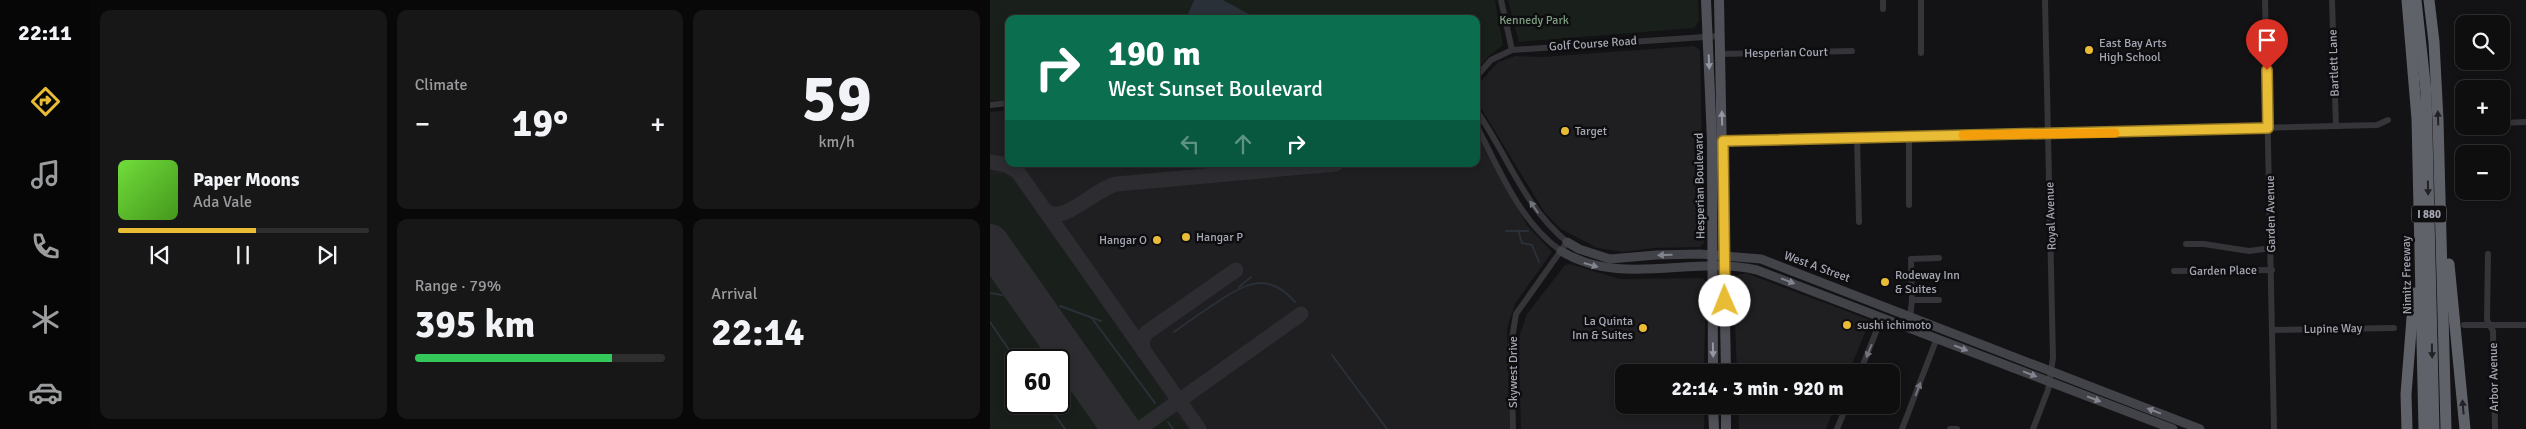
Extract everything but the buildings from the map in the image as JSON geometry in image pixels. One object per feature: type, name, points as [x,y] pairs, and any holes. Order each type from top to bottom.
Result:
[{"type":"highway","name":"Nimitz Freeway","points":[[2407,0],[2417,119],[2424,429]]},
{"type":"highway","name":"I 880","points":[[2416,0],[2426,92],[2434,429]]},
{"type":"highway","name":"I 880","points":[[2429,0],[2437,78],[2446,429]]},
{"type":"highway","points":[[2440,182],[2465,429]]},
{"type":"highway","points":[[2406,425],[2414,290],[2420,272]]},
{"type":"main road","name":"Hesperian Boulevard","points":[[1706,0],[1725,267],[1726,364]]},
{"type":"main road","name":"Hesperian Boulevard","points":[[1713,364],[1713,255],[1720,54],[1719,0]]},
{"type":"main road","name":"West A Street","points":[[1567,242],[1579,249],[1610,259],[1656,255],[1713,255],[1761,260],[2200,429]]},
{"type":"main road","name":"West A Street","points":[[1561,251],[1586,264],[1612,270],[1713,267],[1757,270],[2174,429]]},
{"type":"main road","points":[[1818,293],[1832,286]]},
{"type":"main road","points":[[1882,318],[1891,310]]},
{"type":"main road","points":[[1713,414],[1714,429]]},
{"type":"main road","points":[[1726,414],[1726,429]]},
{"type":"street","points":[[1501,0],[1512,50]]},
{"type":"street","points":[[1883,0],[1883,10]]},
{"type":"street","points":[[1921,0],[1921,53]]},
{"type":"street","name":"Royal Avenue","points":[[2033,429],[2048,390],[2053,358],[2049,134],[2044,0]]},
{"type":"street","name":"Garden Avenue","points":[[2265,0],[2272,248],[2274,429]]},
{"type":"street","name":"Bartlett Lane","points":[[2332,0],[2336,126]]},
{"type":"street","name":"Golf Course Road","points":[[1480,72],[1491,60],[1512,50],[1720,36]]},
{"type":"street","name":"Hesperian Court","points":[[1720,54],[1852,51]]},
{"type":"street","points":[[990,105],[1005,103]]},
{"type":"street","name":"West A Street","points":[[1480,117],[1532,206],[1547,224],[1567,242]]},
{"type":"street","points":[[1717,141],[1857,136],[2049,134],[2376,125],[2388,120]]},
{"type":"street","points":[[2510,123],[2526,122]]},
{"type":"street","name":"West A Street","points":[[1480,132],[1524,214],[1540,234],[1561,251]]},
{"type":"street","points":[[1909,135],[1909,205]]},
{"type":"street","points":[[1857,136],[1859,222]]},
{"type":"street","name":"Skywest Drive","points":[[1513,429],[1510,345],[1513,326],[1522,305],[1567,242]]},
{"type":"street","points":[[2186,244],[2204,244],[2249,251],[2272,248]]},
{"type":"street","name":"Arbor Avenue","points":[[2488,254],[2488,320],[2491,325],[2495,429]]},
{"type":"street","points":[[1910,318],[1912,300],[1911,259],[1939,258]]},
{"type":"street","name":"Garden Place","points":[[2174,272],[2272,270]]},
{"type":"street","points":[[1912,278],[1940,277]]},
{"type":"street","points":[[1912,300],[1939,300]]},
{"type":"street","points":[[1863,364],[1882,318]]},
{"type":"street","points":[[2464,326],[2526,325]]},
{"type":"street","name":"Lupine Way","points":[[2273,330],[2394,328]]},
{"type":"street","points":[[1902,429],[1937,338]]},
{"type":"street","points":[[1727,414],[1731,429]]},
{"type":"street","points":[[1837,429],[1843,414]]},
{"type":"street","points":[[1950,429],[1957,429]]},
{"type":"shaded area","points":[[1194,0],[1223,0],[1251,15],[1188,15]]},
{"type":"shaded area","points":[[1694,46],[1700,50],[1704,243],[1700,247],[1654,248],[1624,252],[1597,248],[1561,229],[1545,213],[1480,107],[1480,82],[1498,62],[1515,56],[1542,57]]},
{"type":"shaded area","points":[[1005,110],[1005,167],[1480,167],[1480,140],[1527,225],[1552,252],[1515,304],[1507,328],[1510,429],[990,429],[990,112]]},
{"type":"shaded area","points":[[1570,264],[1620,279],[1703,278],[1706,281],[1704,364],[1615,364],[1615,414],[1704,414],[1704,429],[1521,429],[1518,340],[1527,314],[1565,265]]},
{"type":"shaded area","points":[[1746,273],[1870,320],[1852,364],[1737,364],[1733,278]]},
{"type":"shaded area","points":[[1738,414],[1832,414],[1826,429],[1739,429]]},
{"type":"green space","points":[[990,0],[1495,0],[1503,45],[1480,66],[1480,15],[1005,15],[1005,100],[990,101]]},
{"type":"green space","name":"Kennedy Park","points":[[1508,0],[1698,0],[1699,21],[1694,28],[1519,42]]},
{"type":"green space","points":[[1003,174],[1015,183],[1162,392],[1163,397],[1160,406],[1138,422],[1133,421],[990,220],[990,175]]},
{"type":"green space","points":[[990,265],[1048,349],[1005,349],[1005,414],[1070,414],[1070,380],[1104,429],[993,429],[990,425]]},
{"type":"green space","points":[[1173,416],[1180,419],[1187,429],[1150,429],[1167,417]]},
{"type":"waterway","points":[[1518,230],[1522,243],[1532,245],[1539,262]]},
{"type":"waterway","points":[[1506,231],[1528,231]]},
{"type":"waterway","points":[[1239,287],[1251,277]]},
{"type":"waterway","points":[[1174,332],[1237,290],[1256,283],[1266,283],[1275,286],[1285,292],[1295,302]]},
{"type":"waterway","points":[[990,293],[1002,295]]},
{"type":"waterway","points":[[1060,306],[1101,321]]},
{"type":"waterway","points":[[1091,317],[1155,403]]},
{"type":"waterway","points":[[990,322],[1008,349]]},
{"type":"waterway","points":[[1332,355],[1387,429]]},
{"type":"waterway","points":[[1054,414],[1065,429]]},
{"type":"waterway","points":[[1168,422],[1173,429]]},
{"type":"taxiway","points":[[990,162],[1005,165]]},
{"type":"taxiway","points":[[1010,167],[1018,172],[1199,429]]},
{"type":"taxiway","points":[[1045,210],[1052,214],[1060,214],[1108,187],[1117,184],[1303,167]]},
{"type":"taxiway","points":[[1144,352],[1142,342],[1146,333],[1236,270]]},
{"type":"taxiway","points":[[1142,427],[1301,314]]},
{"type":"taxiway","points":[[1118,429],[1102,402],[1118,423],[1128,429]]},
{"type":"runway","points":[[990,243],[1121,429]]},
{"type":"slow traffic","points":[[1963,135],[2115,133]]},
{"type":"place","name":"East Bay Arts High School","points":[[2089,50]]},
{"type":"place","name":"Target","points":[[1565,131]]},
{"type":"place","name":"Hangar P","points":[[1186,237]]},
{"type":"place","name":"Hangar O","points":[[1157,240]]},
{"type":"place","name":"Rodeway Inn & Suites","points":[[1885,282]]},
{"type":"place","name":"sushi ichimoto","points":[[1847,325]]},
{"type":"place","name":"La Quinta Inn & Suites","points":[[1643,328]]},
{"type":"route","points":[[1725,301],[1723,141],[1857,136],[2055,134],[2268,128],[2267,70]]}]
